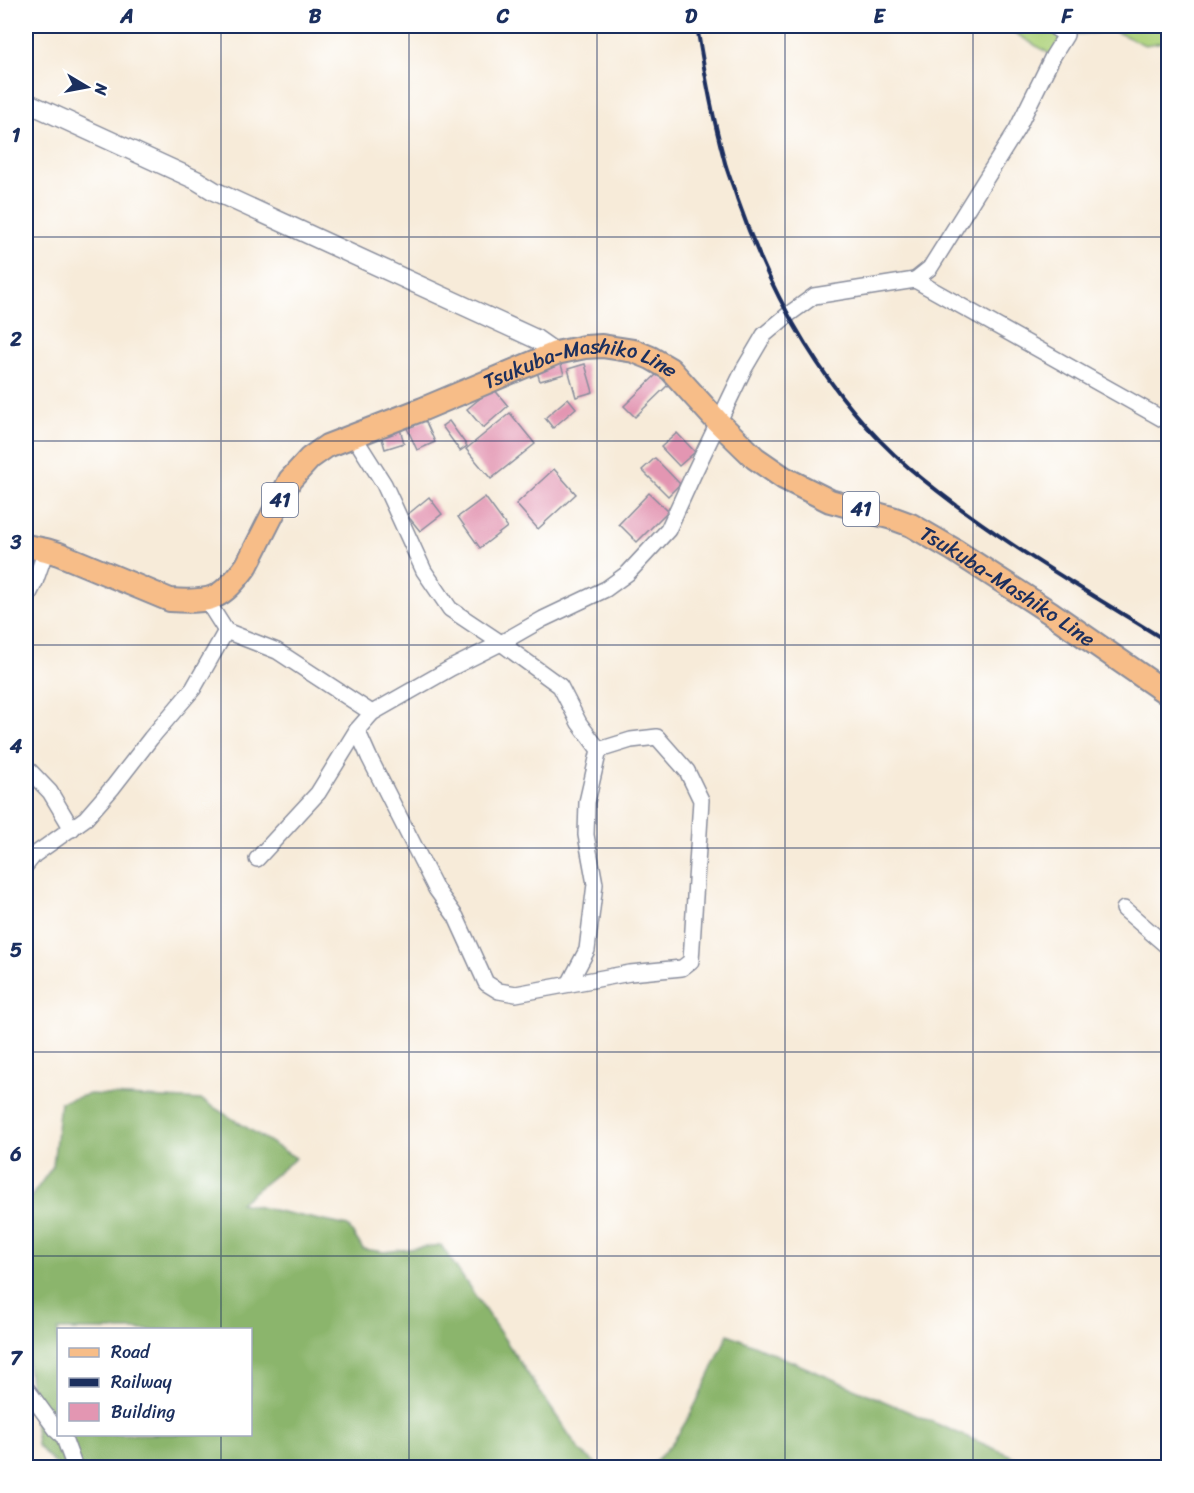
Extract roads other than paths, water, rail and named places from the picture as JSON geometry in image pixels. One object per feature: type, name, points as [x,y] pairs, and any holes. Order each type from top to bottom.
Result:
[{"type":"main road","name":"Tsukuba-Mashiko Line","points":[[207,600],[219,596],[230,587],[247,565],[290,480],[310,458],[327,446],[423,409],[556,353],[602,346],[634,351],[670,369],[718,422],[755,458],[783,478],[830,501],[911,525],[1051,612],[1168,694]]},
{"type":"main road","points":[[36,548],[170,600],[207,600]]},
{"type":"street","points":[[257,859],[318,793],[357,730],[372,713],[543,619],[606,590],[628,573],[668,530],[744,369],[764,335],[814,296],[915,280],[930,268],[1017,129],[1053,56],[1066,35],[1052,26]]},
{"type":"street","points":[[26,102],[536,339],[556,353]]},
{"type":"street","points":[[915,280],[1168,422]]},
{"type":"street","points":[[353,435],[384,484],[424,571],[450,609],[560,686],[579,723],[598,750],[587,802],[586,835],[595,884],[587,950],[569,984]]},
{"type":"street","points":[[26,600],[35,582],[36,548]]},
{"type":"street","points":[[207,600],[226,631],[277,651],[372,713]]},
{"type":"street","points":[[26,865],[34,855],[86,818],[113,788],[151,738],[193,689],[226,631]]},
{"type":"street","points":[[357,730],[436,889],[456,917],[486,984],[499,991],[516,994],[630,973],[682,968],[692,961],[701,800],[687,771],[657,737],[631,740],[598,750]]},
{"type":"street","points":[[26,767],[50,792],[72,829]]},
{"type":"street","points":[[1124,909],[1168,947]]},
{"type":"street","points":[[26,1388],[57,1429]]},
{"type":"street","points":[[62,1436],[75,1467]]},
{"type":"railway","points":[[697,26],[705,76],[725,164],[751,235],[767,272],[805,344],[852,410],[908,467],[970,515],[1002,538],[1168,642]]}]
